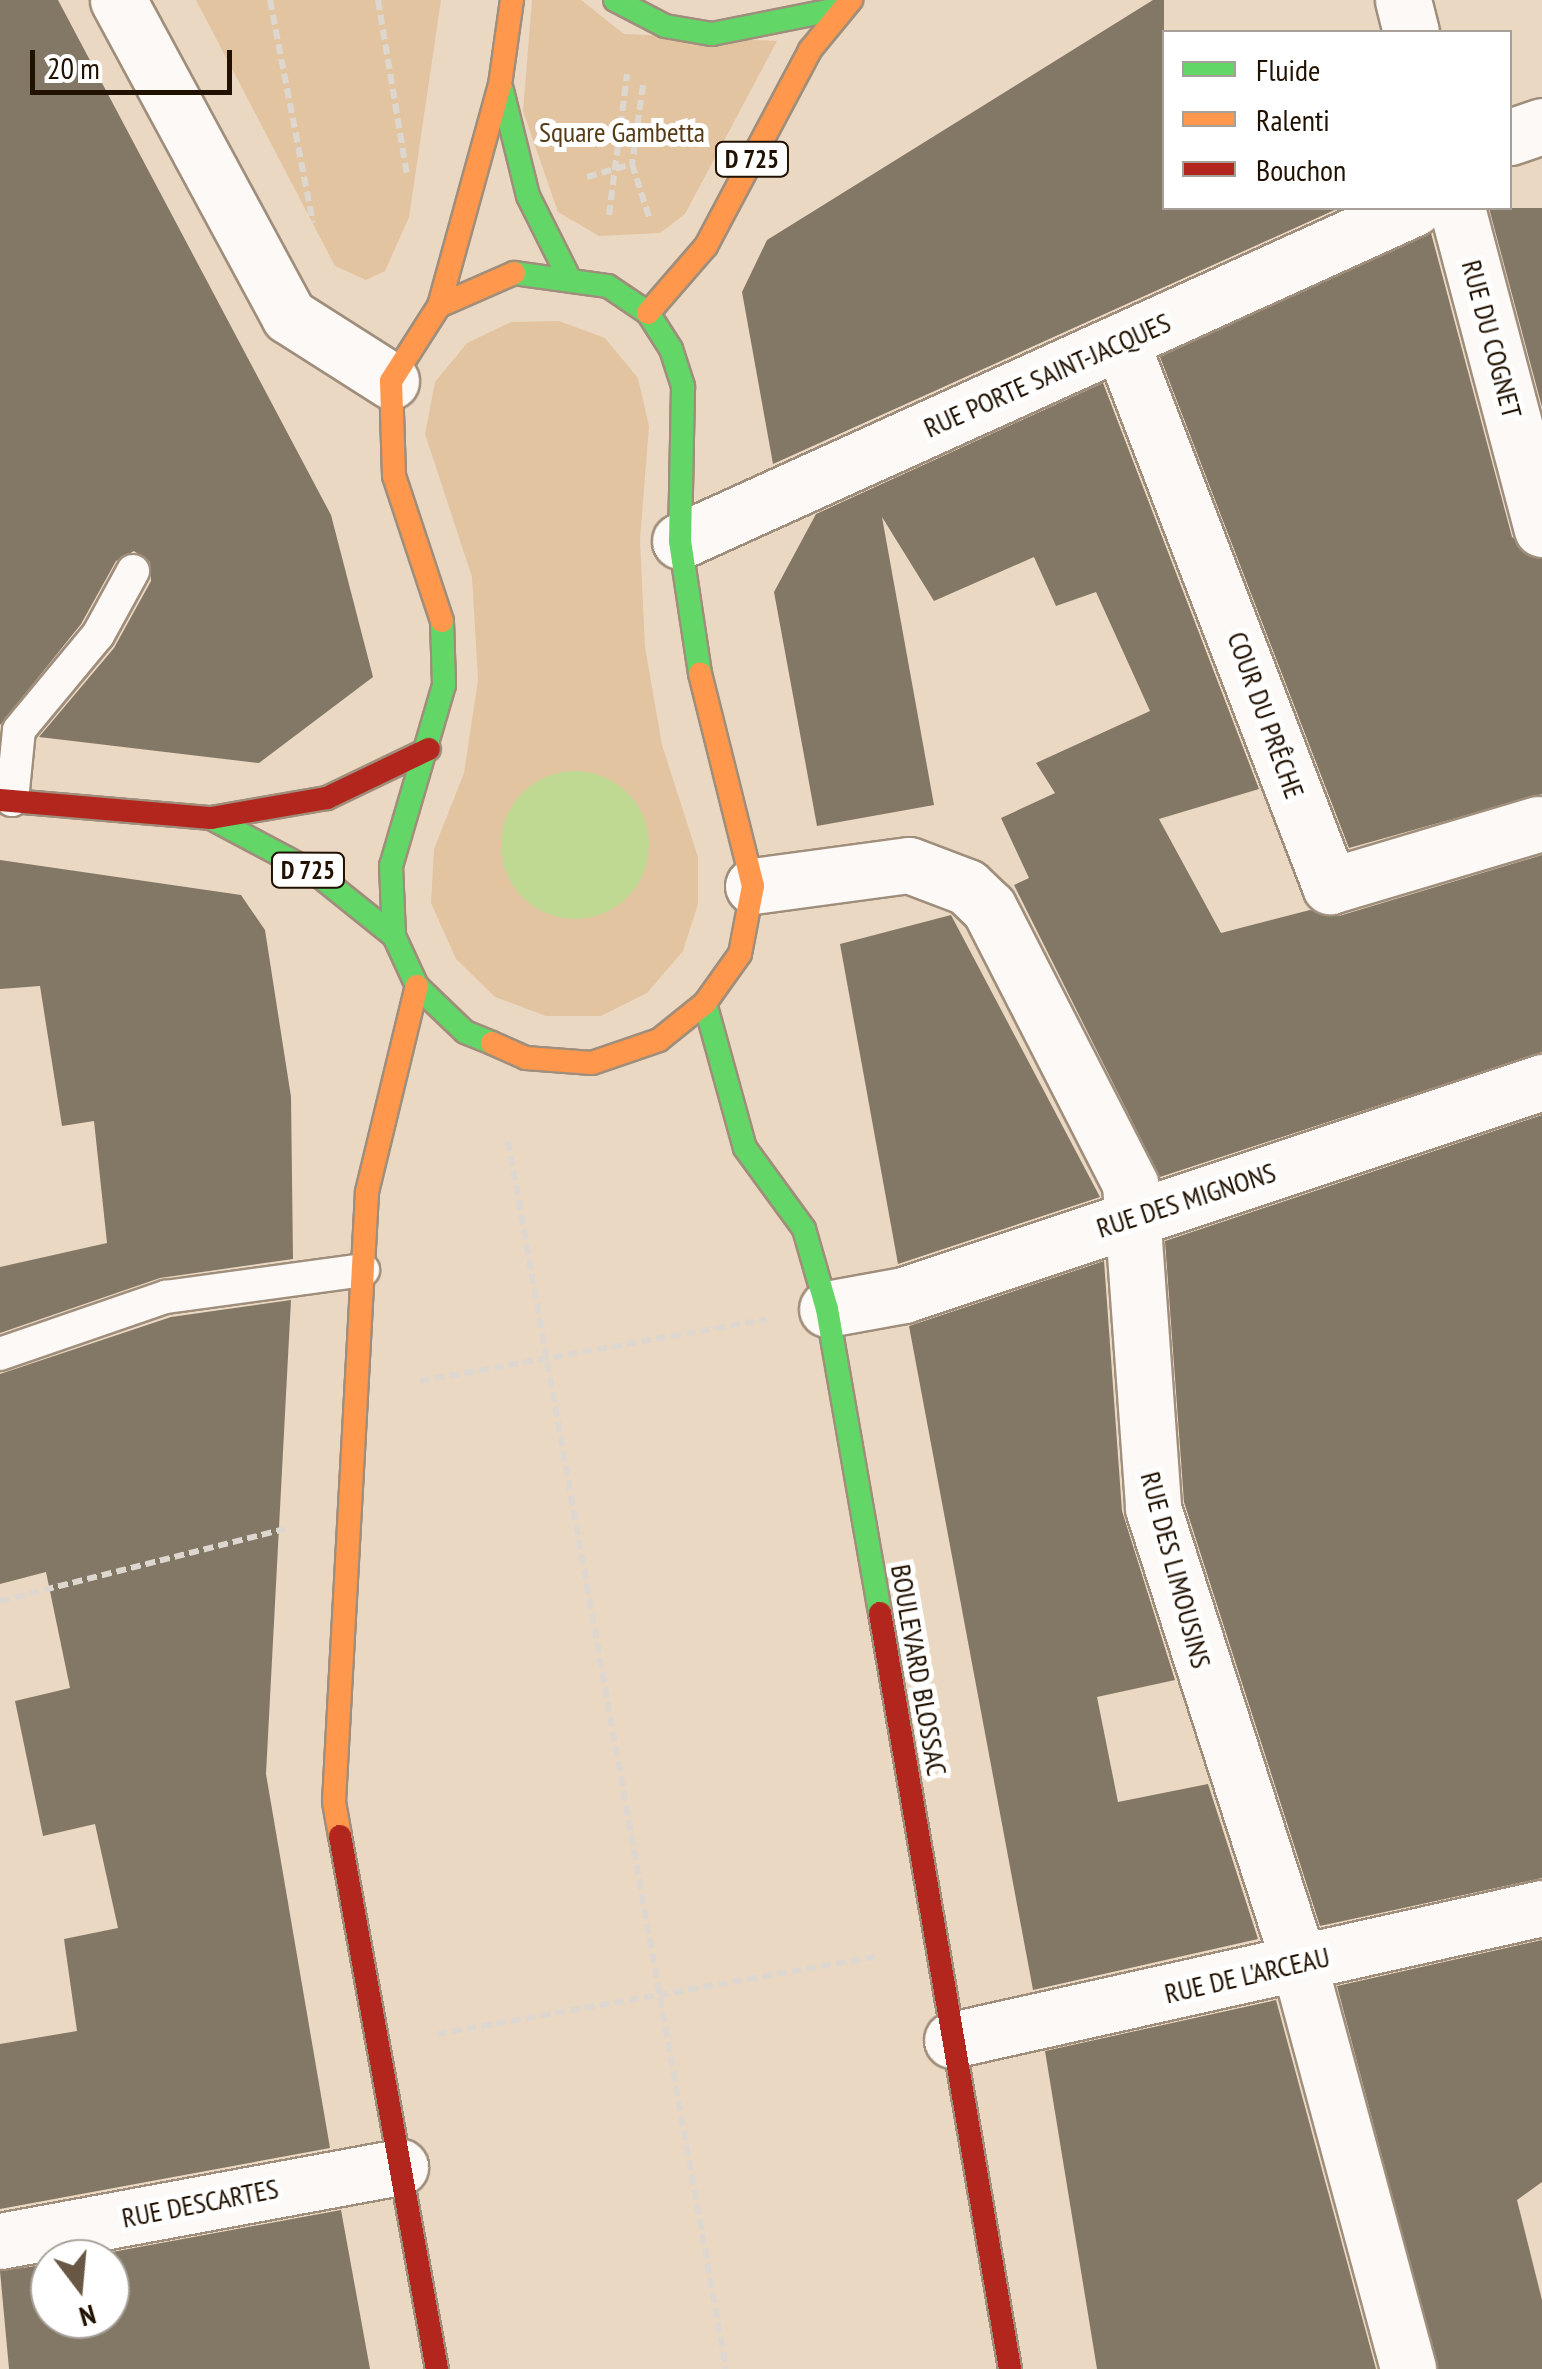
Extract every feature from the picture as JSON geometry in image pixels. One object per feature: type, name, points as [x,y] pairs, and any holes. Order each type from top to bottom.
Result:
[{"type":"main road","points":[[439,306],[514,273],[567,274],[608,286],[648,313],[683,387],[680,540],[704,717],[753,886],[740,954],[705,1003],[659,1040],[576,1062],[526,1058],[465,1032],[417,986],[394,936],[391,866],[429,749],[444,627],[394,476],[391,381],[439,306],[500,85],[512,0]]},
{"type":"main road","name":"D 725","points":[[616,0],[647,18],[712,34],[846,4]]},
{"type":"main road","name":"D 725","points":[[648,313],[691,262],[846,4]]},
{"type":"main road","points":[[500,85],[528,196],[567,274]]},
{"type":"main road","name":"D 725","points":[[6,800],[211,818],[327,798],[429,749]]},
{"type":"main road","name":"D 725","points":[[211,818],[318,875],[394,936]]},
{"type":"main road","points":[[417,986],[378,1126],[363,1270],[334,1802],[437,2369]]},
{"type":"main road","name":"BOULEVARD BLOSSAC","points":[[705,1003],[744,1148],[804,1229],[827,1309],[1010,2369]]},
{"type":"street","points":[[118,0],[289,316],[391,381]]},
{"type":"street","points":[[1402,0],[1410,30]]},
{"type":"street","points":[[1512,136],[1542,126]]},
{"type":"street","name":"RUE PORTE SAINT-JACQUES","points":[[680,540],[1410,210]]},
{"type":"street","name":"RUE DU COGNET","points":[[1458,210],[1542,529]]},
{"type":"street","name":"COUR DU PRÊCHE","points":[[1121,342],[1330,886],[1538,824]]},
{"type":"street","name":"RUE DES LIMOUSINS","points":[[753,886],[909,866],[940,870],[989,908],[1138,1215],[1140,1429],[1153,1508],[1300,1964],[1408,2369]]},
{"type":"street","name":"RUE DES MIGNONS","points":[[827,1309],[904,1295],[1542,1082]]},
{"type":"street","name":"RUE DE L'ARCEAU","points":[[952,2040],[1542,1908]]},
{"type":"street","name":"RUE DESCARTES","points":[[0,2241],[400,2167]]},
{"type":"lane","points":[[6,800],[20,730],[98,635],[133,571]]},
{"type":"lane","points":[[0,1354],[166,1296],[363,1270]]},
{"type":"path","points":[[270,0],[311,186],[312,238]]},
{"type":"path","points":[[647,18],[632,164],[638,200],[691,262]]},
{"type":"path","points":[[608,286],[611,170],[647,18]]},
{"type":"path","points":[[508,1141],[726,2369]]},
{"type":"path","points":[[358,1380],[437,1381],[827,1309]]},
{"type":"path","points":[[0,1601],[351,1516]]},
{"type":"path","points":[[377,2044],[936,1946]]},
{"type":"green space","points":[[196,0],[441,0],[409,217],[385,271],[366,280],[335,266]]},
{"type":"green space","name":"Square Gambetta","points":[[532,0],[581,0],[624,34],[777,41],[685,214],[660,233],[599,236],[558,212],[523,111]]},
{"type":"green space","points":[[559,321],[605,338],[638,378],[649,426],[640,540],[645,647],[662,745],[698,857],[698,904],[683,951],[647,993],[601,1016],[546,1016],[495,997],[456,959],[431,903],[434,849],[464,773],[478,680],[472,577],[425,434],[435,382],[467,343],[511,322]]},
{"type":"shaded area","points":[[575,771],[603,777],[627,793],[643,817],[649,845],[643,873],[627,897],[603,913],[575,919],[547,913],[523,897],[507,873],[501,845],[507,817],[523,793],[547,777]]},
{"type":"building","points":[[0,0],[58,0],[331,515],[373,677],[259,763],[39,737],[114,648],[151,581],[150,562],[134,551],[116,561],[81,624],[0,725]]},
{"type":"building","points":[[1153,0],[1164,0],[1162,210],[1335,210],[773,464],[742,292],[767,240]]},
{"type":"building","points":[[1542,208],[1542,407],[1490,210]]},
{"type":"building","points":[[1431,233],[1512,537],[1542,559],[1542,794],[1349,848],[1160,357]]},
{"type":"building","points":[[1103,383],[1259,789],[1159,819],[1221,933],[1310,910],[1339,916],[1542,855],[1542,1052],[1160,1177],[1014,885],[1029,878],[1001,818],[1055,793],[1036,763],[1150,711],[1096,592],[1056,606],[1034,557],[934,601],[882,517],[934,805],[817,826],[774,592],[816,514]]},
{"type":"building","points":[[0,860],[241,895],[265,930],[291,1097],[293,1259],[160,1278],[0,1333],[0,1267],[107,1243],[94,1121],[62,1126],[40,986],[0,989]]},
{"type":"building","points":[[951,915],[1100,1197],[898,1264],[840,944]]},
{"type":"building","points":[[1542,1115],[1542,1878],[1320,1926],[1184,1502],[1165,1241]]},
{"type":"building","points":[[1104,1261],[1122,1511],[1175,1680],[1097,1697],[1118,1802],[1208,1784],[1258,1939],[1033,1990],[909,1326]]},
{"type":"building","points":[[291,1300],[266,1774],[330,2148],[0,2209],[0,2044],[77,2031],[64,1939],[118,1928],[95,1824],[43,1836],[15,1701],[70,1688],[46,1572],[0,1584],[0,1374],[171,1317]]},
{"type":"building","points":[[1542,1940],[1542,2182],[1517,2200],[1542,2300],[1542,2369],[1438,2369],[1337,1986]]},
{"type":"building","points":[[1276,2000],[1376,2369],[1097,2369],[1045,2051]]},
{"type":"building","points":[[341,2210],[370,2369],[9,2369],[0,2271],[30,2267],[30,2339],[130,2339],[130,2249]]},
{"type":"traffic: fast","points":[[615,0],[665,26],[712,34],[842,8]]},
{"type":"traffic: fast","points":[[502,90],[528,196],[567,274]]},
{"type":"traffic: fast","points":[[514,273],[608,286],[648,313],[671,349],[683,387],[680,541],[700,674]]},
{"type":"traffic: fast","points":[[442,621],[444,685],[391,866],[394,936],[417,986],[465,1032],[492,1043]]},
{"type":"traffic: fast","points":[[211,818],[318,875],[394,936]]},
{"type":"traffic: fast","points":[[705,1003],[745,1148],[804,1229],[827,1309],[880,1613]]},
{"type":"traffic: slow","points":[[439,306],[500,85],[512,0]]},
{"type":"traffic: slow","points":[[648,313],[706,246],[810,50],[851,0]]},
{"type":"traffic: slow","points":[[442,621],[394,476],[391,381],[439,306],[514,273]]},
{"type":"traffic: slow","points":[[492,1043],[526,1058],[592,1063],[659,1040],[705,1003],[740,954],[753,886],[700,674]]},
{"type":"traffic: slow","points":[[340,1836],[334,1802],[367,1192],[417,986]]},
{"type":"traffic: jam","points":[[0,800],[211,818],[327,798],[429,749]]},
{"type":"traffic: jam","points":[[880,1613],[1010,2369]]},
{"type":"traffic: jam","points":[[340,1836],[437,2369]]}]
